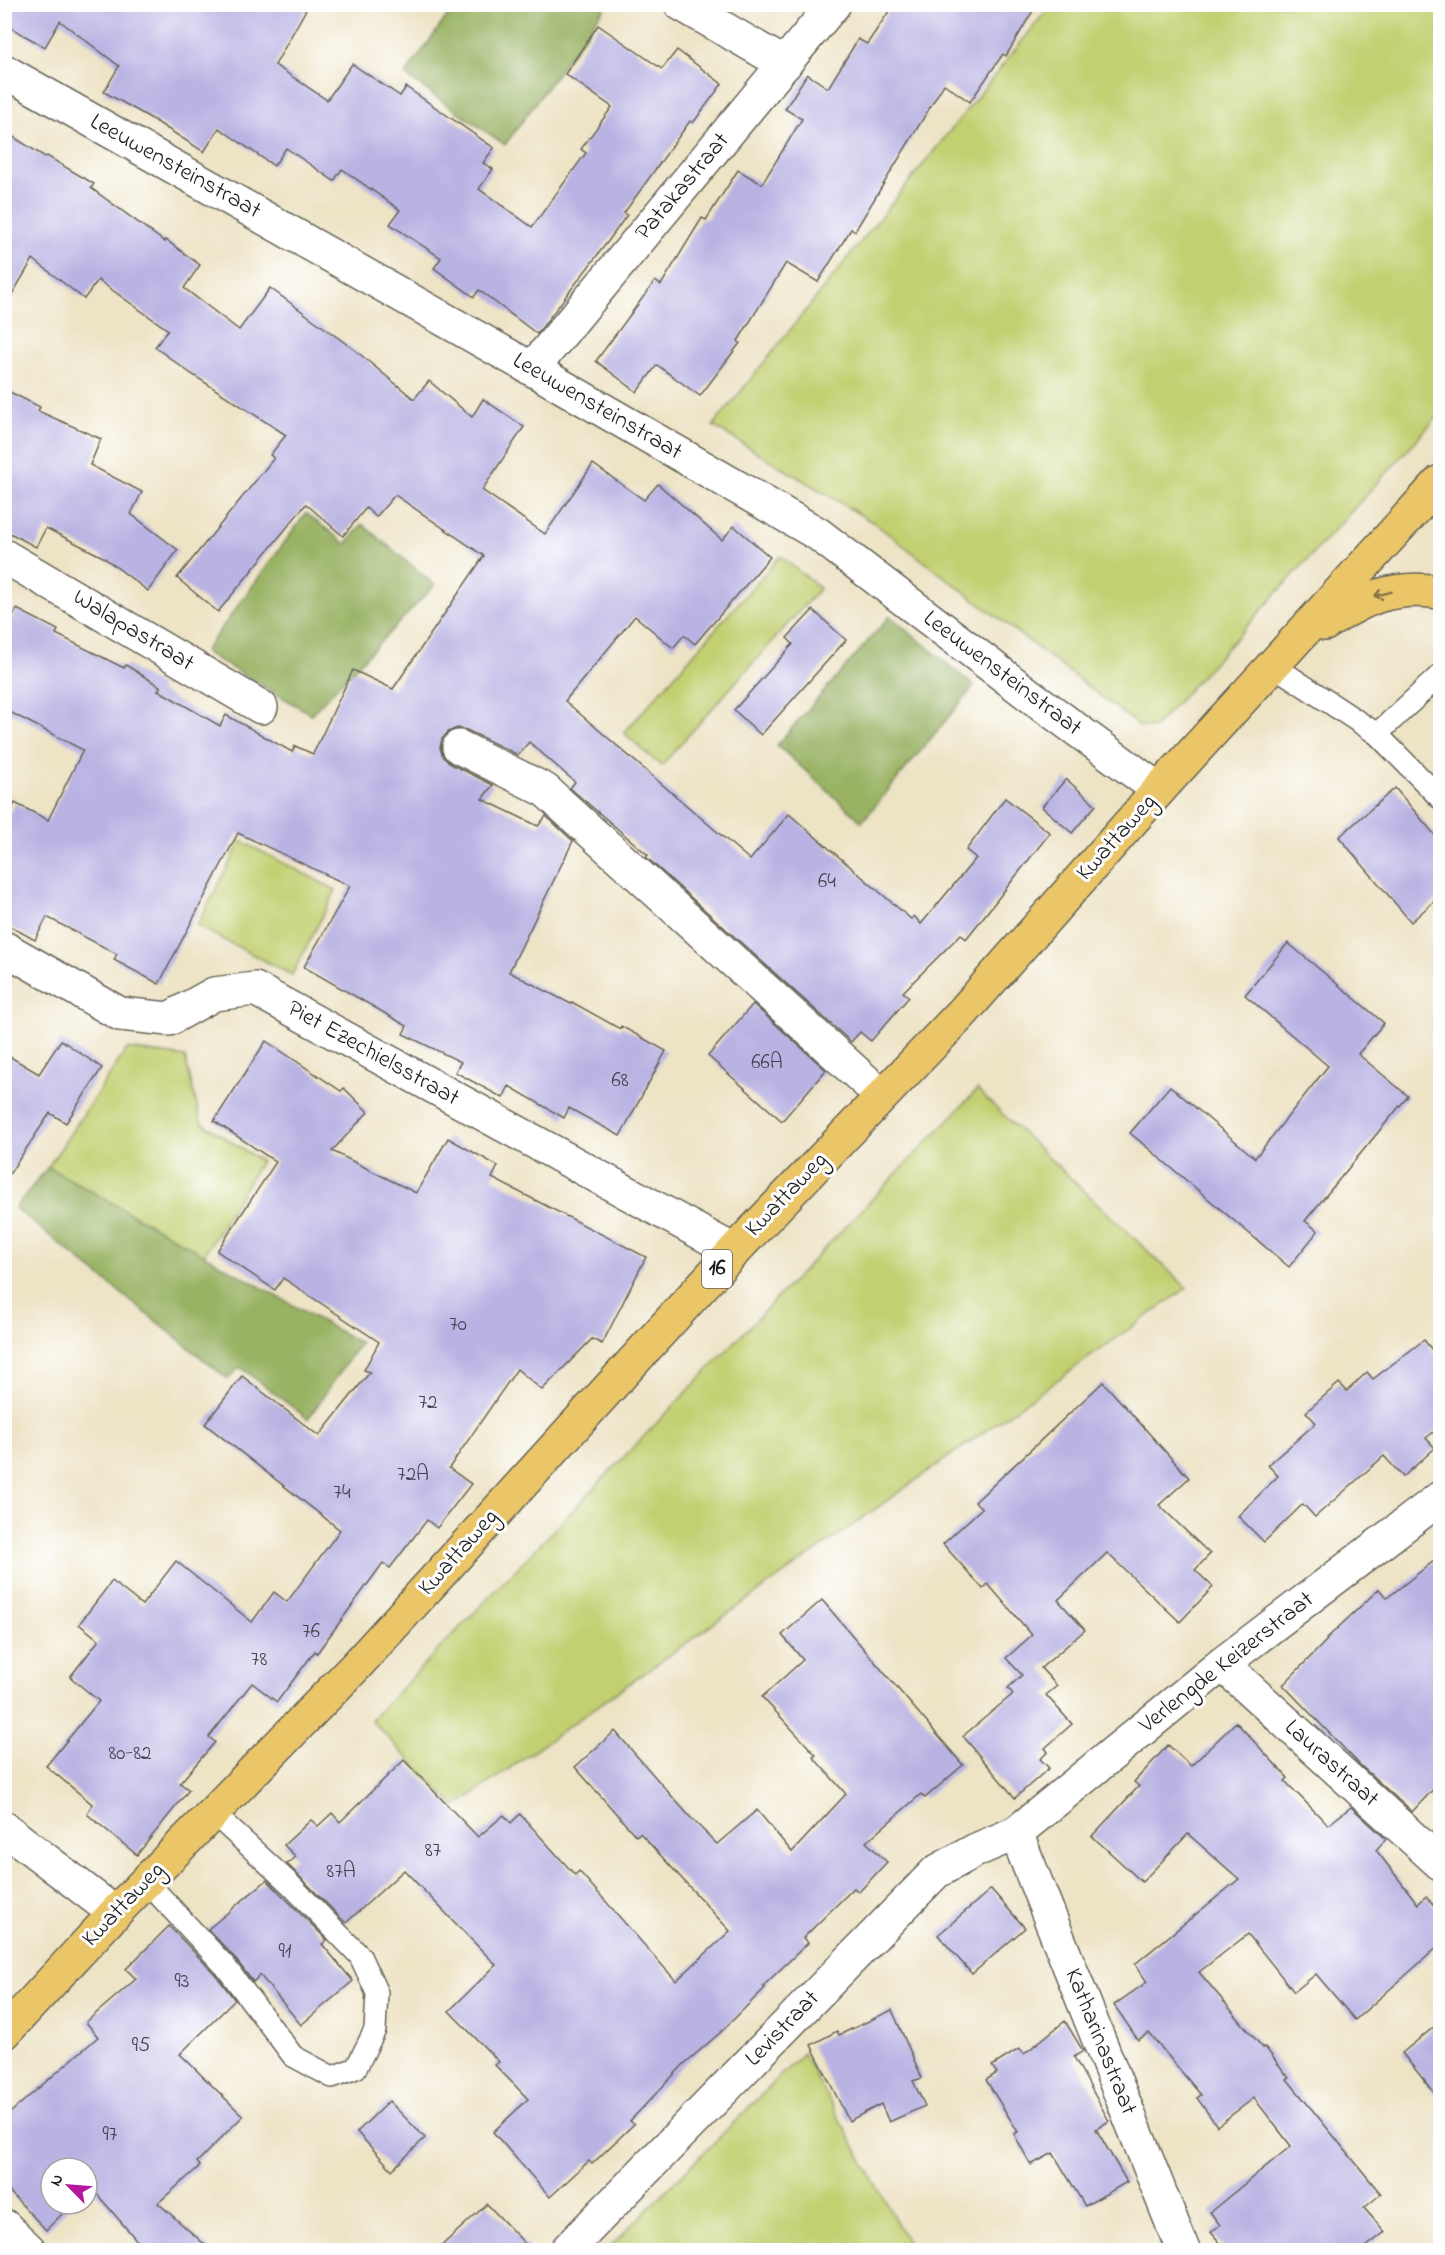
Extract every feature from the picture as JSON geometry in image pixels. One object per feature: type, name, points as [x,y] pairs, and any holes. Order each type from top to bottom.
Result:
[{"type":"main road","name":"Kwattaweg","points":[[4,2032],[115,1913],[356,1666],[734,1251],[963,1012],[1282,655],[1435,500]]},
{"type":"main road","points":[[1282,655],[1358,603],[1378,595],[1409,589],[1440,592]]},
{"type":"street","points":[[681,4],[785,64]]},
{"type":"street","name":"Patakastraat","points":[[532,369],[834,4]]},
{"type":"street","name":"Leeuwensteinstraat","points":[[4,71],[532,369],[818,534],[1028,694],[1159,790]]},
{"type":"street","name":"Walapastraat","points":[[4,556],[261,707]]},
{"type":"street","points":[[459,747],[545,790],[882,1096]]},
{"type":"street","name":"Piet Ezechielsstraat","points":[[4,948],[120,1014],[169,1019],[214,994],[255,989],[734,1251]]},
{"type":"street","name":"Verlengde Keizerstraat","points":[[1016,1833],[1222,1664],[1440,1498]]},
{"type":"street","name":"Laurastraat","points":[[1222,1664],[1440,1863]]},
{"type":"street","points":[[4,1828],[115,1913]]},
{"type":"street","name":"Levistraat","points":[[567,2250],[936,1872],[976,1850],[1016,1833]]},
{"type":"street","name":"Katharinastraat","points":[[1016,1833],[1183,2250]]},
{"type":"street","points":[[4,2226],[29,2250]]},
{"type":"lane","points":[[1282,655],[1377,734],[1440,798]]},
{"type":"lane","points":[[1377,734],[1440,675]]},
{"type":"lane","points":[[146,1881],[225,1966],[293,2056],[332,2077],[356,2068],[375,2030],[377,1993],[360,1956],[289,1883],[213,1813]]},
{"type":"green space","points":[[455,5],[607,5],[505,145],[405,75]]},
{"type":"green space","points":[[1051,5],[1440,5],[1440,414],[1154,728],[1141,727],[874,523],[713,426]]},
{"type":"green space","points":[[306,513],[346,544],[362,524],[435,585],[311,714],[204,652]]},
{"type":"green space","points":[[780,556],[820,588],[661,766],[624,733]]},
{"type":"green space","points":[[890,616],[974,686],[862,822],[777,745]]},
{"type":"green space","points":[[241,841],[336,890],[292,975],[197,926]]},
{"type":"green space","points":[[127,1049],[185,1057],[201,1122],[261,1161],[204,1255],[48,1167]]},
{"type":"green space","points":[[977,1090],[1187,1288],[455,1807],[371,1720]]},
{"type":"green space","points":[[48,1167],[360,1343],[308,1419],[240,1367],[228,1379],[15,1208]]},
{"type":"green space","points":[[803,2053],[912,2250],[607,2250]]},
{"type":"building","points":[[4,4],[309,4],[275,65],[327,100],[352,64],[400,96],[406,87],[494,148],[483,163],[493,169],[479,189],[532,227],[586,153],[581,149],[612,107],[565,74],[598,25],[662,69],[677,50],[722,84],[693,123],[690,121],[624,213],[627,215],[537,334],[479,290],[474,297],[434,268],[441,258],[390,224],[400,210],[342,169],[334,181],[286,148],[274,166],[219,128],[204,152],[104,92],[119,66],[60,21],[45,47],[4,24]]},
{"type":"building","points":[[894,4],[1037,4],[1006,56],[1003,54],[970,102],[944,84],[855,231],[851,229],[818,282],[786,263],[738,341],[740,343],[700,396],[657,365],[637,392],[596,361],[655,281],[661,285],[702,218],[706,220],[738,170],[762,184],[802,119],[785,109],[807,74],[828,88],[858,39],[867,44]]},
{"type":"building","points":[[4,131],[94,184],[91,188],[200,265],[184,288],[239,330],[270,288],[356,351],[414,399],[429,381],[472,417],[483,399],[524,427],[482,490],[545,534],[593,464],[644,500],[658,484],[722,540],[734,526],[770,557],[695,644],[684,635],[673,648],[635,616],[565,701],[750,860],[789,814],[911,919],[914,916],[921,924],[976,858],[966,850],[1005,798],[1050,833],[966,939],[961,934],[903,992],[909,997],[871,1041],[860,1032],[851,1042],[646,857],[648,855],[570,788],[575,782],[529,742],[518,755],[467,730],[457,728],[448,732],[442,739],[440,748],[443,757],[451,764],[493,785],[482,799],[538,826],[546,816],[573,841],[509,972],[571,1004],[572,1002],[620,1029],[621,1026],[666,1051],[620,1136],[569,1108],[564,1118],[509,1086],[503,1098],[455,1072],[461,1062],[403,1034],[407,1026],[304,967],[350,886],[238,833],[159,984],[114,960],[117,954],[47,917],[35,940],[4,923],[4,822],[15,803],[48,820],[83,750],[4,709],[4,633],[17,609],[58,630],[56,634],[124,668],[126,665],[161,687],[158,690],[220,726],[226,715],[292,752],[295,746],[313,754],[353,670],[393,689],[484,556],[395,495],[376,517],[366,508],[343,536],[306,504],[218,612],[177,578],[274,458],[270,455],[286,435],[190,373],[155,347],[168,330],[98,280],[84,299],[33,259],[4,308]]},
{"type":"building","points":[[4,389],[40,407],[38,411],[101,439],[90,465],[142,492],[131,514],[178,550],[148,591],[103,557],[46,528],[36,547],[4,530]]},
{"type":"building","points":[[813,610],[846,640],[761,735],[734,710],[793,644],[787,638]]},
{"type":"building","points":[[1066,779],[1096,805],[1072,833],[1042,807]]},
{"type":"building","points":[[1395,788],[1440,841],[1440,896],[1411,922],[1339,837]]},
{"type":"building","points":[[1288,943],[1384,1023],[1358,1054],[1408,1096],[1305,1221],[1318,1231],[1289,1267],[1130,1133],[1170,1086],[1255,1158],[1328,1066],[1245,995]]},
{"type":"building","points":[[753,1004],[826,1070],[782,1121],[708,1056]]},
{"type":"building","points":[[61,1040],[102,1068],[66,1123],[50,1113],[4,1182],[4,1053],[39,1074]]},
{"type":"building","points":[[266,1041],[341,1091],[344,1088],[368,1112],[332,1151],[416,1193],[448,1138],[498,1166],[492,1178],[646,1257],[602,1344],[592,1339],[542,1390],[517,1369],[449,1468],[471,1484],[437,1528],[427,1520],[390,1568],[383,1563],[317,1653],[315,1651],[277,1702],[252,1683],[209,1737],[215,1742],[180,1783],[189,1790],[137,1855],[87,1814],[92,1804],[46,1766],[99,1701],[70,1677],[99,1640],[79,1624],[112,1581],[142,1605],[176,1561],[252,1622],[274,1592],[287,1602],[340,1530],[205,1424],[242,1376],[319,1436],[370,1372],[364,1370],[379,1342],[283,1278],[275,1290],[217,1251],[276,1162],[214,1121]]},
{"type":"building","points":[[1424,1340],[1440,1360],[1440,1427],[1426,1438],[1435,1448],[1403,1477],[1384,1456],[1315,1517],[1303,1504],[1264,1542],[1238,1516],[1278,1476],[1268,1465],[1316,1423],[1306,1412],[1339,1383],[1347,1391],[1367,1372],[1373,1379]]},
{"type":"building","points":[[1103,1382],[1189,1478],[1159,1505],[1210,1554],[1195,1570],[1213,1587],[1180,1622],[1107,1553],[1058,1600],[1085,1630],[1041,1668],[1057,1686],[1046,1695],[1072,1724],[1045,1748],[1048,1752],[1040,1759],[1049,1768],[1015,1798],[963,1736],[1013,1694],[1008,1688],[1022,1675],[1006,1658],[1032,1635],[988,1584],[983,1589],[943,1544],[982,1508],[975,1502]]},
{"type":"building","points":[[1440,1556],[1440,1782],[1412,1812],[1360,1765],[1283,1685],[1326,1639],[1379,1589],[1387,1598]]},
{"type":"building","points":[[822,1600],[963,1765],[925,1798],[921,1794],[866,1842],[887,1862],[859,1892],[854,1888],[803,1938],[808,1943],[763,1986],[765,1988],[721,2032],[684,2064],[630,2121],[634,2124],[592,2164],[589,2161],[550,2197],[493,2132],[528,2099],[495,2065],[499,2062],[449,2011],[496,1965],[404,1870],[346,1923],[287,1864],[296,1857],[284,1845],[311,1820],[318,1826],[332,1813],[340,1822],[404,1760],[478,1837],[504,1815],[511,1823],[520,1814],[575,1875],[579,1871],[676,1981],[730,1931],[640,1833],[636,1836],[575,1767],[615,1731],[690,1817],[717,1844],[757,1810],[792,1852],[846,1794],[813,1757],[816,1755],[762,1697],[803,1660],[782,1635]]},
{"type":"building","points":[[1236,1722],[1288,1778],[1285,1781],[1328,1825],[1351,1807],[1386,1839],[1376,1850],[1418,1904],[1426,1896],[1440,1913],[1440,1945],[1355,2020],[1316,1974],[1294,1992],[1248,1934],[1199,1972],[1263,2048],[1265,2047],[1289,2078],[1287,2079],[1381,2194],[1364,2208],[1385,2232],[1362,2250],[1226,2250],[1211,2232],[1220,2225],[1210,2212],[1291,2146],[1254,2098],[1217,2126],[1197,2098],[1201,2095],[1149,2033],[1138,2040],[1114,2005],[1147,1982],[1135,1964],[1239,1879],[1188,1834],[1142,1882],[1092,1836],[1139,1786],[1134,1782],[1168,1745],[1191,1766]]},
{"type":"building","points":[[267,1880],[327,1940],[322,1944],[353,1981],[301,2025],[260,1975],[253,1982],[208,1929]]},
{"type":"building","points":[[991,1889],[1025,1928],[972,1974],[938,1935]]},
{"type":"building","points":[[169,1926],[215,1974],[235,2000],[180,2054],[243,2116],[197,2162],[200,2166],[158,2203],[211,2250],[145,2250],[99,2196],[99,2156],[39,2156],[39,2216],[60,2216],[46,2230],[4,2186],[4,2118],[98,2037],[86,2022],[136,1979],[126,1969]]},
{"type":"building","points":[[892,2010],[922,2078],[913,2081],[925,2106],[889,2122],[881,2104],[849,2121],[811,2045],[837,2031],[839,2035]]},
{"type":"building","points":[[1065,2021],[1083,2051],[1074,2057],[1109,2121],[1096,2129],[1127,2182],[1085,2206],[1053,2153],[1031,2165],[1014,2134],[1018,2132],[986,2080],[997,2073],[992,2066],[1019,2049],[1024,2054]]},
{"type":"building","points":[[1440,2022],[1440,2100],[1402,2053]]},
{"type":"building","points":[[389,2101],[425,2138],[392,2170],[357,2132]]},
{"type":"building","points":[[487,2204],[531,2250],[437,2250]]}]
